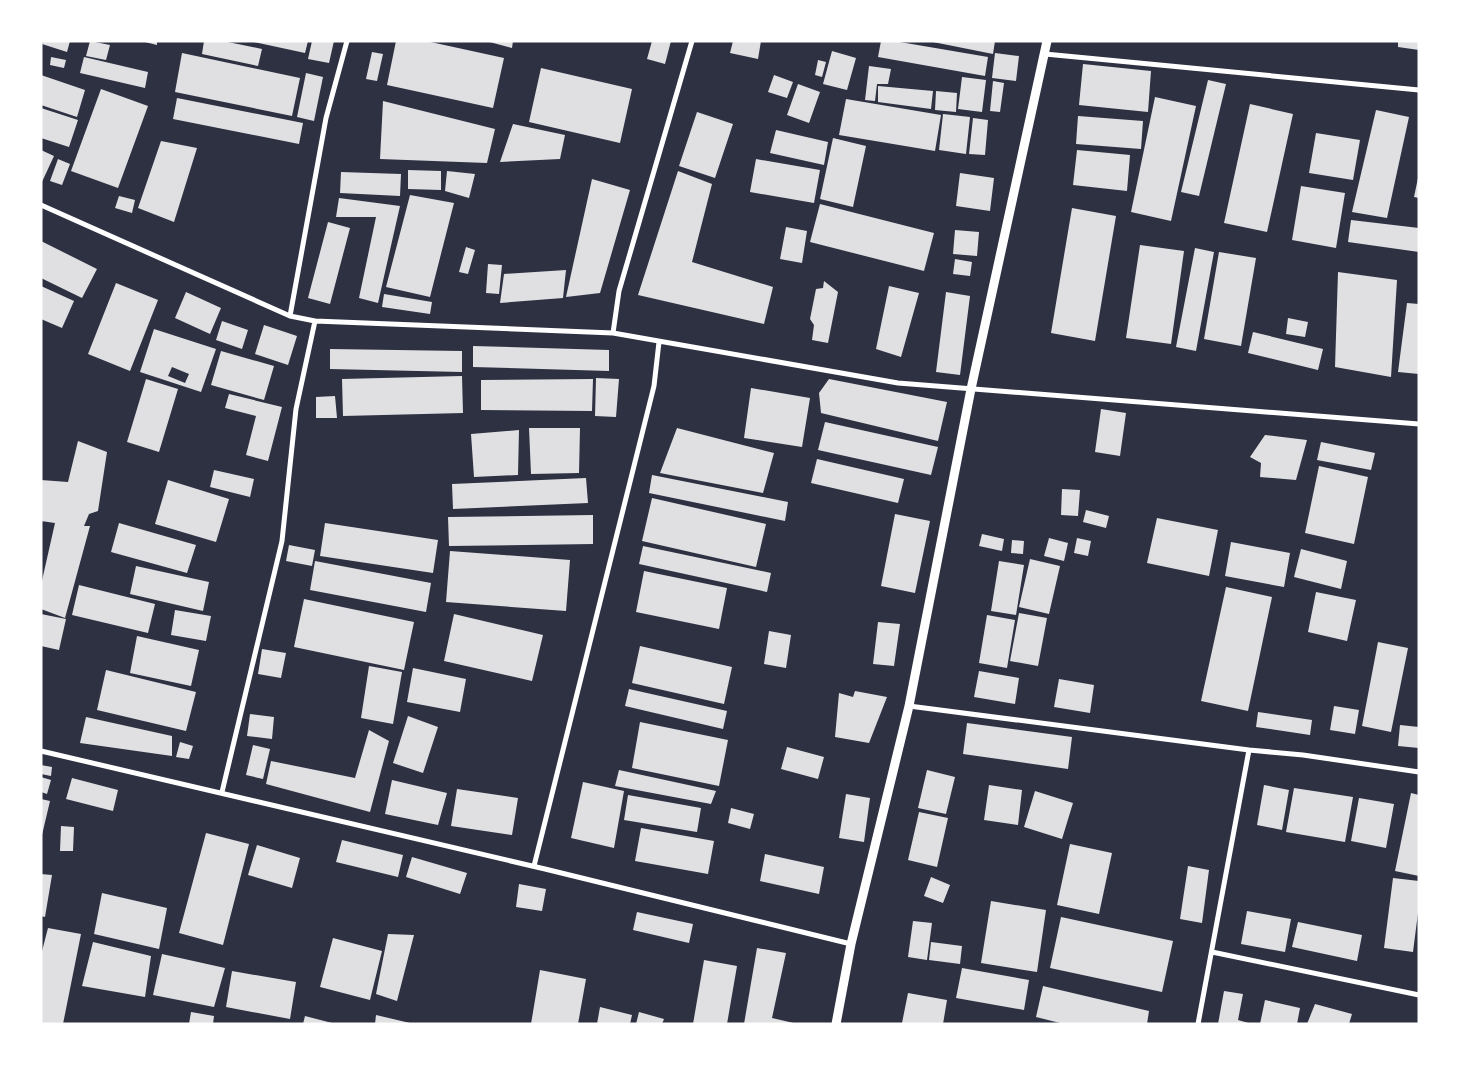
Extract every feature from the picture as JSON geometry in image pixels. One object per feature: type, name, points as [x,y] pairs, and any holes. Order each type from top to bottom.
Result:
[{"type":"street","points":[[290,316],[326,118],[347,41]]},
{"type":"street","points":[[613,333],[618,291],[692,41]]},
{"type":"street","points":[[836,1024],[851,944],[908,706],[971,389],[1047,41]]},
{"type":"street","points":[[1045,54],[1419,90]]},
{"type":"street","points":[[41,205],[290,316],[315,321],[613,333],[898,383],[1419,424]]},
{"type":"street","points":[[222,792],[282,541],[296,409],[315,321]]},
{"type":"street","points":[[534,866],[654,386],[659,342]]},
{"type":"street","points":[[908,706],[1249,750],[1304,755],[1419,772]]},
{"type":"street","points":[[1198,1024],[1249,750]]},
{"type":"street","points":[[41,751],[534,866],[851,944]]},
{"type":"street","points":[[1212,952],[1419,995]]},
{"type":"building","points":[[43,41],[70,41],[67,52],[42,44]]},
{"type":"building","points":[[90,41],[110,45],[106,60],[86,56]]},
{"type":"building","points":[[141,41],[157,41],[157,45]]},
{"type":"building","points":[[204,41],[223,41],[262,49],[258,66],[202,54]]},
{"type":"building","points":[[249,41],[308,41],[305,53]]},
{"type":"building","points":[[312,41],[334,41],[329,63],[308,59]]},
{"type":"building","points":[[396,41],[426,41],[504,58],[493,108],[387,85]]},
{"type":"building","points":[[486,41],[513,41],[512,48]]},
{"type":"building","points":[[652,41],[671,41],[665,64],[647,59]]},
{"type":"building","points":[[733,41],[761,41],[758,59],[730,53]]},
{"type":"building","points":[[881,41],[894,41],[988,57],[985,76],[878,57]]},
{"type":"building","points":[[928,41],[995,41],[993,54]]},
{"type":"building","points":[[1398,41],[1419,41],[1419,50],[1398,47]]},
{"type":"building","points":[[832,51],[856,58],[847,90],[823,84]]},
{"type":"building","points":[[372,52],[383,54],[377,81],[366,79]]},
{"type":"building","points":[[182,53],[300,78],[292,116],[175,92]]},
{"type":"building","points":[[995,53],[1019,56],[1016,81],[992,78]]},
{"type":"building","points":[[51,57],[66,60],[64,68],[50,65]]},
{"type":"building","points":[[84,57],[148,72],[145,88],[80,73]]},
{"type":"building","points":[[818,60],[826,62],[822,77],[815,75]]},
{"type":"building","points":[[1083,64],[1151,71],[1148,112],[1079,105]]},
{"type":"building","points":[[869,66],[891,69],[888,84],[877,84],[875,101],[865,100]]},
{"type":"building","points":[[541,68],[632,89],[620,143],[529,122]]},
{"type":"building","points":[[306,73],[323,77],[314,121],[297,117]]},
{"type":"building","points":[[41,75],[85,90],[77,117],[41,105]]},
{"type":"building","points":[[774,75],[793,82],[787,98],[768,92]]},
{"type":"building","points":[[962,77],[986,80],[982,112],[958,109]]},
{"type":"building","points":[[1208,80],[1226,84],[1199,196],[1181,192]]},
{"type":"building","points":[[993,81],[1004,83],[1000,112],[990,111]]},
{"type":"building","points":[[798,84],[820,92],[809,123],[787,115]]},
{"type":"building","points":[[878,86],[933,91],[931,109],[878,102]]},
{"type":"building","points":[[101,89],[148,106],[118,188],[71,171]]},
{"type":"building","points":[[936,91],[957,93],[956,112],[935,110]]},
{"type":"building","points":[[1155,97],[1196,106],[1171,221],[1131,212]]},
{"type":"building","points":[[177,98],[303,123],[299,144],[173,119]]},
{"type":"building","points":[[846,99],[941,115],[935,151],[839,135]]},
{"type":"building","points":[[383,101],[495,129],[487,163],[380,159]]},
{"type":"building","points":[[1250,104],[1293,114],[1267,232],[1224,223]]},
{"type":"building","points":[[41,108],[78,120],[69,147],[41,138]]},
{"type":"building","points":[[1376,110],[1409,117],[1387,218],[1352,212]]},
{"type":"building","points":[[697,112],[733,124],[715,178],[679,166]]},
{"type":"building","points":[[943,114],[970,117],[966,154],[939,150]]},
{"type":"building","points":[[1078,116],[1143,121],[1141,149],[1076,144]]},
{"type":"building","points":[[973,118],[988,120],[985,155],[969,154]]},
{"type":"building","points":[[513,124],[565,135],[560,159],[500,162]]},
{"type":"building","points":[[776,130],[828,142],[824,165],[770,153]]},
{"type":"building","points":[[1316,133],[1360,140],[1353,180],[1309,173]]},
{"type":"building","points":[[833,138],[866,146],[853,207],[820,199]]},
{"type":"building","points":[[161,141],[197,148],[174,222],[138,208]]},
{"type":"building","points":[[41,150],[54,156],[41,184]]},
{"type":"building","points":[[1077,150],[1130,155],[1127,191],[1073,185]]},
{"type":"building","points":[[58,159],[70,164],[62,185],[50,181]]},
{"type":"building","points":[[756,159],[820,170],[814,203],[750,192]]},
{"type":"building","points":[[408,170],[441,171],[441,190],[408,189]]},
{"type":"building","points":[[447,171],[475,174],[469,198],[445,191]]},
{"type":"building","points":[[678,171],[712,184],[692,262],[773,287],[764,324],[638,295]]},
{"type":"building","points":[[341,172],[401,174],[400,196],[340,193]]},
{"type":"building","points":[[960,173],[994,178],[990,211],[956,206]]},
{"type":"building","points":[[1419,178],[1419,198],[1414,197]]},
{"type":"building","points":[[592,179],[630,190],[600,293],[566,297]]},
{"type":"building","points":[[1301,186],[1345,193],[1336,248],[1292,240]]},
{"type":"building","points":[[410,195],[454,203],[430,297],[386,287]]},
{"type":"building","points":[[119,196],[135,200],[132,213],[115,208]]},
{"type":"building","points":[[339,198],[400,206],[378,303],[359,298],[376,217],[336,217]]},
{"type":"building","points":[[820,204],[934,233],[924,271],[810,242]]},
{"type":"building","points":[[1072,208],[1116,216],[1095,341],[1051,333]]},
{"type":"building","points":[[1351,220],[1419,228],[1419,252],[1348,242]]},
{"type":"building","points":[[328,222],[350,228],[330,304],[308,298]]},
{"type":"building","points":[[786,227],[807,231],[802,263],[780,259]]},
{"type":"building","points":[[955,230],[979,232],[977,256],[953,254]]},
{"type":"building","points":[[41,241],[97,269],[82,298],[41,278]]},
{"type":"building","points":[[1140,245],[1184,251],[1171,344],[1126,338]]},
{"type":"building","points":[[466,247],[475,250],[468,274],[459,272]]},
{"type":"building","points":[[1195,248],[1214,252],[1196,351],[1176,347]]},
{"type":"building","points":[[1219,252],[1256,258],[1241,346],[1204,339]]},
{"type":"building","points":[[955,259],[972,262],[970,276],[953,274]]},
{"type":"building","points":[[488,264],[502,265],[499,294],[486,293]]},
{"type":"building","points":[[566,270],[563,298],[500,303],[504,274]]},
{"type":"building","points":[[1338,272],[1397,280],[1391,377],[1335,367]]},
{"type":"building","points":[[824,281],[838,292],[828,343],[812,340],[814,325],[810,319],[816,289],[823,288]]},
{"type":"building","points":[[116,283],[158,300],[130,371],[88,354]]},
{"type":"building","points":[[41,286],[74,301],[62,328],[41,319]]},
{"type":"building","points":[[889,286],[919,293],[901,357],[876,349]]},
{"type":"building","points":[[186,292],[221,308],[210,334],[175,318]]},
{"type":"building","points":[[946,292],[970,296],[960,375],[936,372]]},
{"type":"building","points":[[384,294],[432,302],[430,314],[382,307]]},
{"type":"building","points":[[1407,303],[1419,304],[1419,374],[1398,372]]},
{"type":"building","points":[[1288,318],[1308,322],[1305,337],[1286,334]]},
{"type":"building","points":[[222,321],[248,330],[242,349],[216,340]]},
{"type":"building","points":[[264,325],[297,336],[288,365],[255,354]]},
{"type":"building","points":[[154,329],[216,349],[201,392],[140,372]],"holes":[[[172,367],[189,374],[185,383],[168,376]]]},
{"type":"building","points":[[1253,332],[1323,349],[1318,370],[1248,353]]},
{"type":"building","points":[[473,346],[609,350],[609,371],[473,367]]},
{"type":"building","points":[[330,349],[462,351],[462,372],[330,369]]},
{"type":"building","points":[[221,351],[274,366],[264,400],[211,385]]},
{"type":"building","points":[[462,376],[463,413],[343,416],[342,379]]},
{"type":"building","points":[[596,378],[619,379],[616,417],[595,416]]},
{"type":"building","points":[[146,379],[178,389],[159,452],[127,442]]},
{"type":"building","points":[[593,379],[592,411],[481,410],[481,380]]},
{"type":"building","points":[[829,379],[947,402],[938,441],[821,413],[819,393]]},
{"type":"building","points":[[751,388],[810,398],[802,447],[744,438]]},
{"type":"building","points":[[229,394],[282,407],[268,461],[246,455],[256,416],[225,408]]},
{"type":"building","points":[[335,396],[337,418],[316,418],[316,397]]},
{"type":"building","points":[[1101,409],[1126,413],[1120,456],[1095,452]]},
{"type":"building","points":[[825,422],[938,447],[931,475],[818,450]]},
{"type":"building","points":[[529,428],[580,428],[579,473],[531,474]]},
{"type":"building","points":[[677,428],[774,453],[763,493],[660,473]]},
{"type":"building","points":[[519,430],[518,475],[474,477],[471,434]]},
{"type":"building","points":[[1265,435],[1307,440],[1296,480],[1260,477],[1261,463],[1250,457]]},
{"type":"building","points":[[78,441],[107,452],[98,511],[89,514],[84,526],[90,526],[65,618],[41,609],[41,585],[55,523],[41,521],[41,480],[68,482]]},
{"type":"building","points":[[1321,442],[1375,453],[1371,470],[1317,460]]},
{"type":"building","points":[[817,459],[904,479],[898,503],[811,483]]},
{"type":"building","points":[[1319,466],[1368,477],[1354,544],[1305,533]]},
{"type":"building","points":[[214,470],[254,479],[250,497],[210,487]]},
{"type":"building","points":[[652,475],[788,502],[785,521],[649,493]]},
{"type":"building","points":[[586,478],[588,503],[453,509],[452,484]]},
{"type":"building","points":[[168,480],[229,499],[216,542],[155,524]]},
{"type":"building","points":[[1062,489],[1080,490],[1078,516],[1061,515]]},
{"type":"building","points":[[652,498],[766,524],[756,567],[642,541]]},
{"type":"building","points":[[1086,510],[1109,516],[1106,528],[1083,522]]},
{"type":"building","points":[[895,514],[930,521],[915,593],[881,586]]},
{"type":"building","points":[[593,515],[593,544],[449,546],[448,517]]},
{"type":"building","points":[[1157,518],[1218,530],[1209,576],[1147,563]]},
{"type":"building","points":[[119,523],[196,545],[187,573],[111,552]]},
{"type":"building","points":[[325,523],[438,540],[433,573],[320,556]]},
{"type":"building","points":[[982,534],[1004,539],[1002,551],[979,546]]},
{"type":"building","points":[[1049,538],[1068,543],[1064,561],[1044,556]]},
{"type":"building","points":[[1077,538],[1091,541],[1088,556],[1074,553]]},
{"type":"building","points":[[1012,540],[1024,541],[1023,554],[1011,553]]},
{"type":"building","points":[[1231,542],[1290,553],[1284,587],[1225,576]]},
{"type":"building","points":[[289,545],[315,550],[312,566],[286,561]]},
{"type":"building","points":[[643,546],[771,573],[767,592],[639,564]]},
{"type":"building","points":[[1301,549],[1347,561],[1341,589],[1294,577]]},
{"type":"building","points":[[450,551],[570,560],[566,611],[446,602]]},
{"type":"building","points":[[1030,559],[1060,566],[1049,614],[1019,607]]},
{"type":"building","points":[[315,561],[431,583],[426,612],[310,590]]},
{"type":"building","points":[[999,561],[1024,565],[1016,615],[991,611]]},
{"type":"building","points":[[136,566],[209,582],[203,611],[130,594]]},
{"type":"building","points":[[644,571],[727,588],[719,629],[636,612]]},
{"type":"building","points":[[79,585],[155,604],[148,633],[72,615]]},
{"type":"building","points":[[1226,587],[1272,597],[1248,711],[1201,701]]},
{"type":"building","points":[[1316,592],[1356,600],[1347,641],[1308,632]]},
{"type":"building","points":[[304,599],[414,622],[404,670],[294,647]]},
{"type":"building","points":[[175,610],[211,616],[206,641],[171,635]]},
{"type":"building","points":[[1019,613],[1047,618],[1038,666],[1010,661]]},
{"type":"building","points":[[41,614],[66,619],[59,650],[41,646]]},
{"type":"building","points":[[454,614],[543,635],[532,681],[444,661]]},
{"type":"building","points":[[987,615],[1015,620],[1007,668],[979,663]]},
{"type":"building","points":[[878,622],[900,624],[894,666],[873,664]]},
{"type":"building","points":[[769,631],[791,635],[786,668],[764,664]]},
{"type":"building","points":[[137,636],[199,650],[191,686],[130,673]]},
{"type":"building","points":[[1378,642],[1408,648],[1391,732],[1362,726]]},
{"type":"building","points":[[640,646],[732,667],[724,704],[632,683]]},
{"type":"building","points":[[262,649],[286,653],[281,678],[258,674]]},
{"type":"building","points":[[369,666],[402,672],[393,724],[361,718]]},
{"type":"building","points":[[413,668],[466,679],[460,712],[407,702]]},
{"type":"building","points":[[106,670],[196,692],[186,731],[97,710]]},
{"type":"building","points":[[979,671],[1019,678],[1015,704],[974,697]]},
{"type":"building","points":[[1059,679],[1094,685],[1090,713],[1054,707]]},
{"type":"building","points":[[629,689],[727,711],[723,729],[625,706]]},
{"type":"building","points":[[855,691],[887,697],[869,743],[835,737],[839,693],[853,697]]},
{"type":"building","points":[[1334,706],[1359,710],[1355,734],[1330,730]]},
{"type":"building","points":[[1258,712],[1312,720],[1310,735],[1256,727]]},
{"type":"building","points":[[250,714],[274,717],[272,739],[247,736]]},
{"type":"building","points":[[408,716],[438,727],[423,773],[393,763]]},
{"type":"building","points":[[86,717],[172,736],[172,756],[80,743]]},
{"type":"building","points":[[640,722],[728,740],[719,786],[632,768]]},
{"type":"building","points":[[967,723],[1072,737],[1068,769],[963,754]]},
{"type":"building","points":[[1400,725],[1419,727],[1419,748],[1398,746]]},
{"type":"building","points":[[369,730],[389,741],[370,812],[266,784],[271,761],[355,778]]},
{"type":"building","points":[[180,742],[193,746],[189,759],[176,757]]},
{"type":"building","points":[[253,745],[270,749],[263,779],[246,775]]},
{"type":"building","points":[[787,747],[824,757],[818,779],[781,769]]},
{"type":"building","points":[[41,765],[52,767],[51,776],[41,774]]},
{"type":"building","points":[[619,770],[716,791],[711,804],[615,786]]},
{"type":"building","points":[[927,770],[955,777],[946,814],[918,808]]},
{"type":"building","points":[[41,777],[51,780],[47,794],[41,792]]},
{"type":"building","points":[[72,778],[118,790],[113,811],[66,799]]},
{"type":"building","points":[[392,780],[447,793],[438,825],[385,814]]},
{"type":"building","points":[[583,782],[624,791],[614,848],[571,838]]},
{"type":"building","points":[[989,785],[1022,790],[1018,825],[984,820]]},
{"type":"building","points":[[1264,785],[1289,790],[1282,830],[1257,825]]},
{"type":"building","points":[[1294,788],[1353,797],[1345,842],[1286,832]]},
{"type":"building","points":[[457,789],[518,798],[512,835],[451,826]]},
{"type":"building","points":[[1035,791],[1073,803],[1062,839],[1024,827]]},
{"type":"building","points":[[1411,793],[1419,795],[1419,876],[1395,871]]},
{"type":"building","points":[[846,794],[870,798],[864,842],[839,838]]},
{"type":"building","points":[[628,795],[701,808],[697,832],[624,820]]},
{"type":"building","points":[[1359,798],[1394,804],[1386,848],[1351,841]]},
{"type":"building","points":[[41,799],[50,801],[42,835],[41,835]]},
{"type":"building","points":[[731,808],[754,814],[750,829],[728,823]]},
{"type":"building","points":[[919,812],[948,818],[937,867],[908,860]]},
{"type":"building","points":[[61,826],[74,827],[73,851],[60,851]]},
{"type":"building","points":[[641,828],[714,841],[708,874],[635,861]]},
{"type":"building","points":[[206,833],[249,844],[223,945],[179,933]]},
{"type":"building","points":[[342,840],[403,855],[398,877],[336,862]]},
{"type":"building","points":[[1070,844],[1112,853],[1099,914],[1057,905]]},
{"type":"building","points":[[257,845],[300,858],[292,888],[248,875]]},
{"type":"building","points":[[765,854],[824,867],[819,894],[760,881]]},
{"type":"building","points":[[412,857],[467,873],[460,894],[406,877]]},
{"type":"building","points":[[1188,866],[1209,870],[1202,923],[1180,919]]},
{"type":"building","points":[[41,874],[52,875],[45,917],[41,916]]},
{"type":"building","points":[[931,877],[950,885],[943,903],[924,896]]},
{"type":"building","points":[[1393,878],[1419,881],[1419,905],[1413,952],[1384,948]]},
{"type":"building","points":[[519,884],[546,889],[542,911],[516,907]]},
{"type":"building","points":[[102,893],[167,908],[159,949],[94,934]]},
{"type":"building","points":[[991,901],[1046,910],[1037,972],[981,963]]},
{"type":"building","points":[[1247,911],[1291,919],[1285,952],[1241,944]]},
{"type":"building","points":[[637,912],[693,924],[689,943],[633,930]]},
{"type":"building","points":[[1061,917],[1173,941],[1162,992],[1050,968]]},
{"type":"building","points":[[913,921],[932,923],[927,960],[908,957]]},
{"type":"building","points":[[1298,922],[1362,935],[1357,961],[1292,947]]},
{"type":"building","points":[[48,928],[81,934],[63,1024],[41,1024],[41,955]]},
{"type":"building","points":[[388,934],[414,935],[397,1001],[376,994]]},
{"type":"building","points":[[333,938],[382,951],[370,1000],[320,987]]},
{"type":"building","points":[[93,942],[151,956],[145,997],[82,986]]},
{"type":"building","points":[[931,942],[962,946],[960,964],[929,960]]},
{"type":"building","points":[[757,948],[786,953],[772,1018],[798,1024],[744,1024]]},
{"type":"building","points":[[162,954],[225,968],[214,1007],[153,995]]},
{"type":"building","points":[[704,960],[737,966],[727,1024],[693,1024]]},
{"type":"building","points":[[962,968],[1029,980],[1024,1010],[956,998]]},
{"type":"building","points":[[540,970],[586,979],[578,1024],[531,1024]]},
{"type":"building","points":[[232,971],[296,982],[290,1019],[226,1007]]},
{"type":"building","points":[[1043,986],[1149,1011],[1147,1024],[1064,1024],[1036,1017]]},
{"type":"building","points":[[1224,991],[1243,994],[1238,1020],[1252,1024],[1218,1024]]},
{"type":"building","points":[[908,993],[947,1000],[943,1024],[902,1023]]},
{"type":"building","points":[[1265,1000],[1300,1008],[1297,1024],[1260,1024]]},
{"type":"building","points":[[1315,1004],[1352,1014],[1349,1024],[1307,1024]]},
{"type":"building","points":[[600,1007],[632,1015],[630,1024],[597,1024]]},
{"type":"building","points":[[191,1012],[214,1016],[213,1024],[189,1024]]},
{"type":"building","points":[[639,1012],[664,1019],[662,1024],[636,1024]]},
{"type":"building","points":[[376,1015],[410,1023],[410,1024],[375,1024]]},
{"type":"building","points":[[305,1016],[332,1023],[332,1024],[303,1024]]}]
